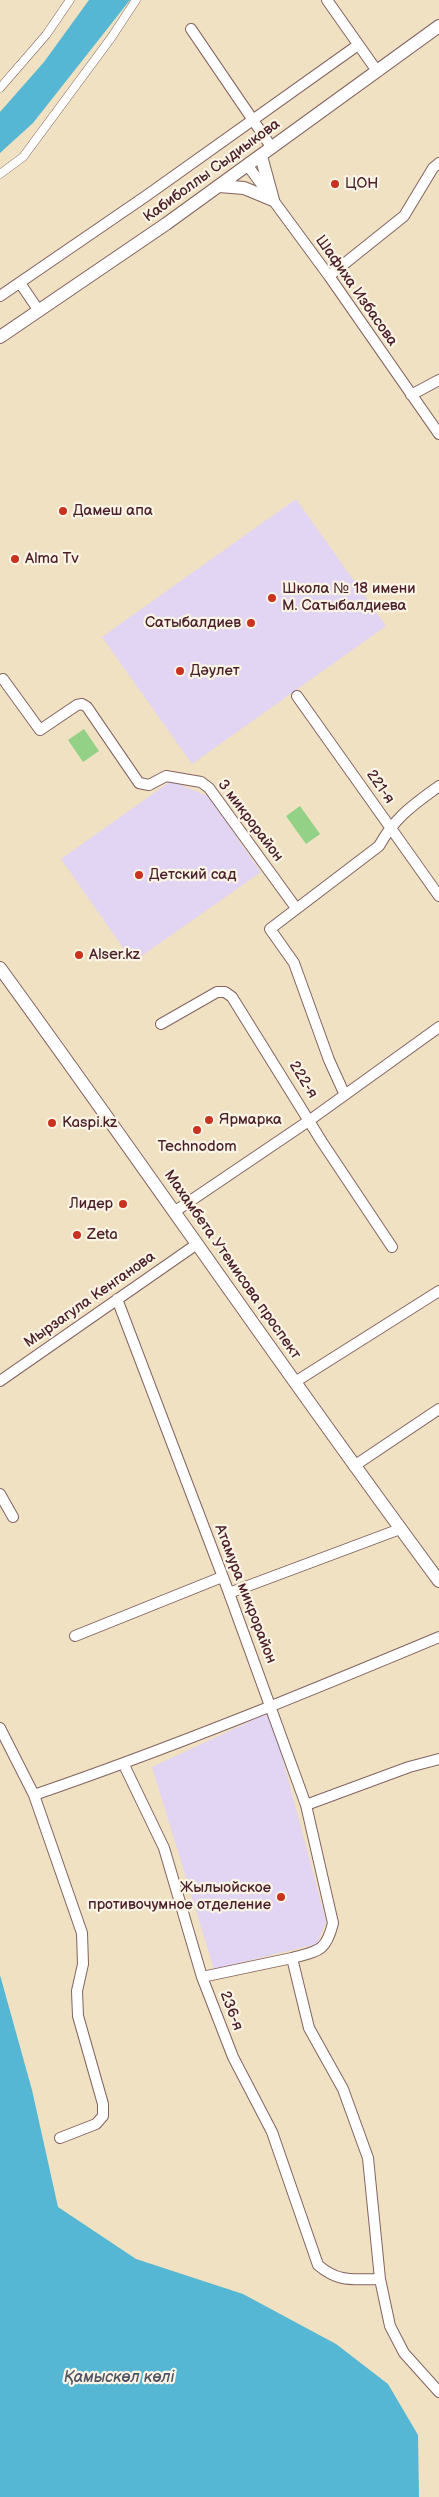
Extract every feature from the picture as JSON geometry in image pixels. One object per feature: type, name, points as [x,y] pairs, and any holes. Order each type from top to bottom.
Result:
[{"type":"street","points":[[0,88],[46,35],[70,0]]},
{"type":"street","points":[[0,174],[23,157],[111,38],[136,0]]},
{"type":"street","points":[[327,0],[377,72]]},
{"type":"street","name":"Кабиболлы Сыдиыкова","points":[[0,337],[220,186],[439,26]]},
{"type":"street","points":[[191,29],[272,148]]},
{"type":"street","points":[[0,296],[146,196],[358,45]]},
{"type":"street","points":[[261,156],[273,200]]},
{"type":"street","points":[[329,276],[404,216],[432,168],[439,163]]},
{"type":"street","name":"Шафиха Избасова","points":[[248,166],[329,276],[439,434]]},
{"type":"street","points":[[220,186],[244,188],[273,200]]},
{"type":"street","points":[[20,283],[39,311]]},
{"type":"street","points":[[411,395],[439,380]]},
{"type":"street","name":"3 микрорайон","points":[[3,679],[40,730],[77,705],[82,704],[87,707],[140,783],[149,785],[166,776],[201,782],[209,788],[296,908]]},
{"type":"street","name":"221-я","points":[[297,696],[439,896]]},
{"type":"street","points":[[344,1093],[329,1060],[294,963],[270,929],[379,846],[390,826],[401,814],[439,786]]},
{"type":"street","name":"Махамбета Утемисова проспект","points":[[0,968],[354,1466],[439,1581]]},
{"type":"street","name":"222-я","points":[[161,1024],[217,992],[225,992],[232,997],[322,1142],[392,1247]]},
{"type":"street","points":[[174,1212],[310,1120],[344,1093],[438,1029]]},
{"type":"street","name":"Мырзагула Кенганова","points":[[0,1381],[197,1244]]},
{"type":"street","points":[[295,1382],[439,1291]]},
{"type":"street","name":"Атамура микрорайон","points":[[116,1299],[229,1593],[306,1805],[333,1923],[329,1940],[318,1951],[202,1976]]},
{"type":"street","points":[[354,1466],[439,1409]]},
{"type":"street","points":[[0,1494],[13,1517]]},
{"type":"street","points":[[229,1593],[400,1528]]},
{"type":"street","points":[[75,1636],[222,1577]]},
{"type":"street","points":[[34,1795],[124,1765],[271,1707],[439,1636]]},
{"type":"street","points":[[0,1728],[34,1795],[82,1933],[83,1964],[77,1991],[78,2016],[103,2104],[102,2116],[96,2124],[60,2138]]},
{"type":"street","points":[[306,1805],[409,1767],[439,1759]]},
{"type":"street","name":"236-я","points":[[124,1765],[164,1848],[202,1976],[232,2057],[272,2132],[318,2265],[330,2275],[341,2279],[380,2279]]},
{"type":"street","points":[[292,1958],[309,2028],[343,2089],[368,2158],[380,2279],[390,2326],[404,2353],[439,2392]]},
{"type":"shaded area","points":[[296,499],[386,626],[192,764],[102,637]]},
{"type":"shaded area","points":[[171,781],[208,796],[261,872],[133,962],[61,859]]},
{"type":"shaded area","points":[[270,1712],[326,1921],[317,1944],[214,1969],[152,1767]]},
{"type":"green space","points":[[84,729],[99,751],[83,762],[68,740]]},
{"type":"green space","points":[[300,806],[320,834],[306,844],[286,816]]},
{"type":"water","points":[[89,0],[130,0],[33,123],[0,153],[0,112],[44,62]]},
{"type":"water","name":"Қамыскөл көлі","points":[[0,1975],[32,2090],[58,2207],[136,2259],[243,2294],[336,2344],[388,2384],[418,2435],[419,2497],[0,2497]]},
{"type":"place","name":"ЦОН","points":[[335,184]]},
{"type":"place","name":"Дамеш апа","points":[[63,511]]},
{"type":"place","name":"Alma Tv","points":[[15,559]]},
{"type":"place","name":"Школа № 18 имени М. Сатыбалдиева","points":[[272,598]]},
{"type":"place","name":"Сатыбалдиев","points":[[251,623]]},
{"type":"place","name":"Дәулет","points":[[180,671]]},
{"type":"place","name":"Детский сад","points":[[139,875]]},
{"type":"place","name":"Alser.kz","points":[[79,955]]},
{"type":"place","name":"Ярмарка","points":[[209,1120]]},
{"type":"place","name":"Kaspi.kz","points":[[52,1123]]},
{"type":"place","name":"Technodom","points":[[197,1130]]},
{"type":"place","name":"Лидер","points":[[123,1204]]},
{"type":"place","name":"Zeta","points":[[77,1235]]},
{"type":"place","name":"Жылыойское противочумное отделение","points":[[281,1897]]}]
